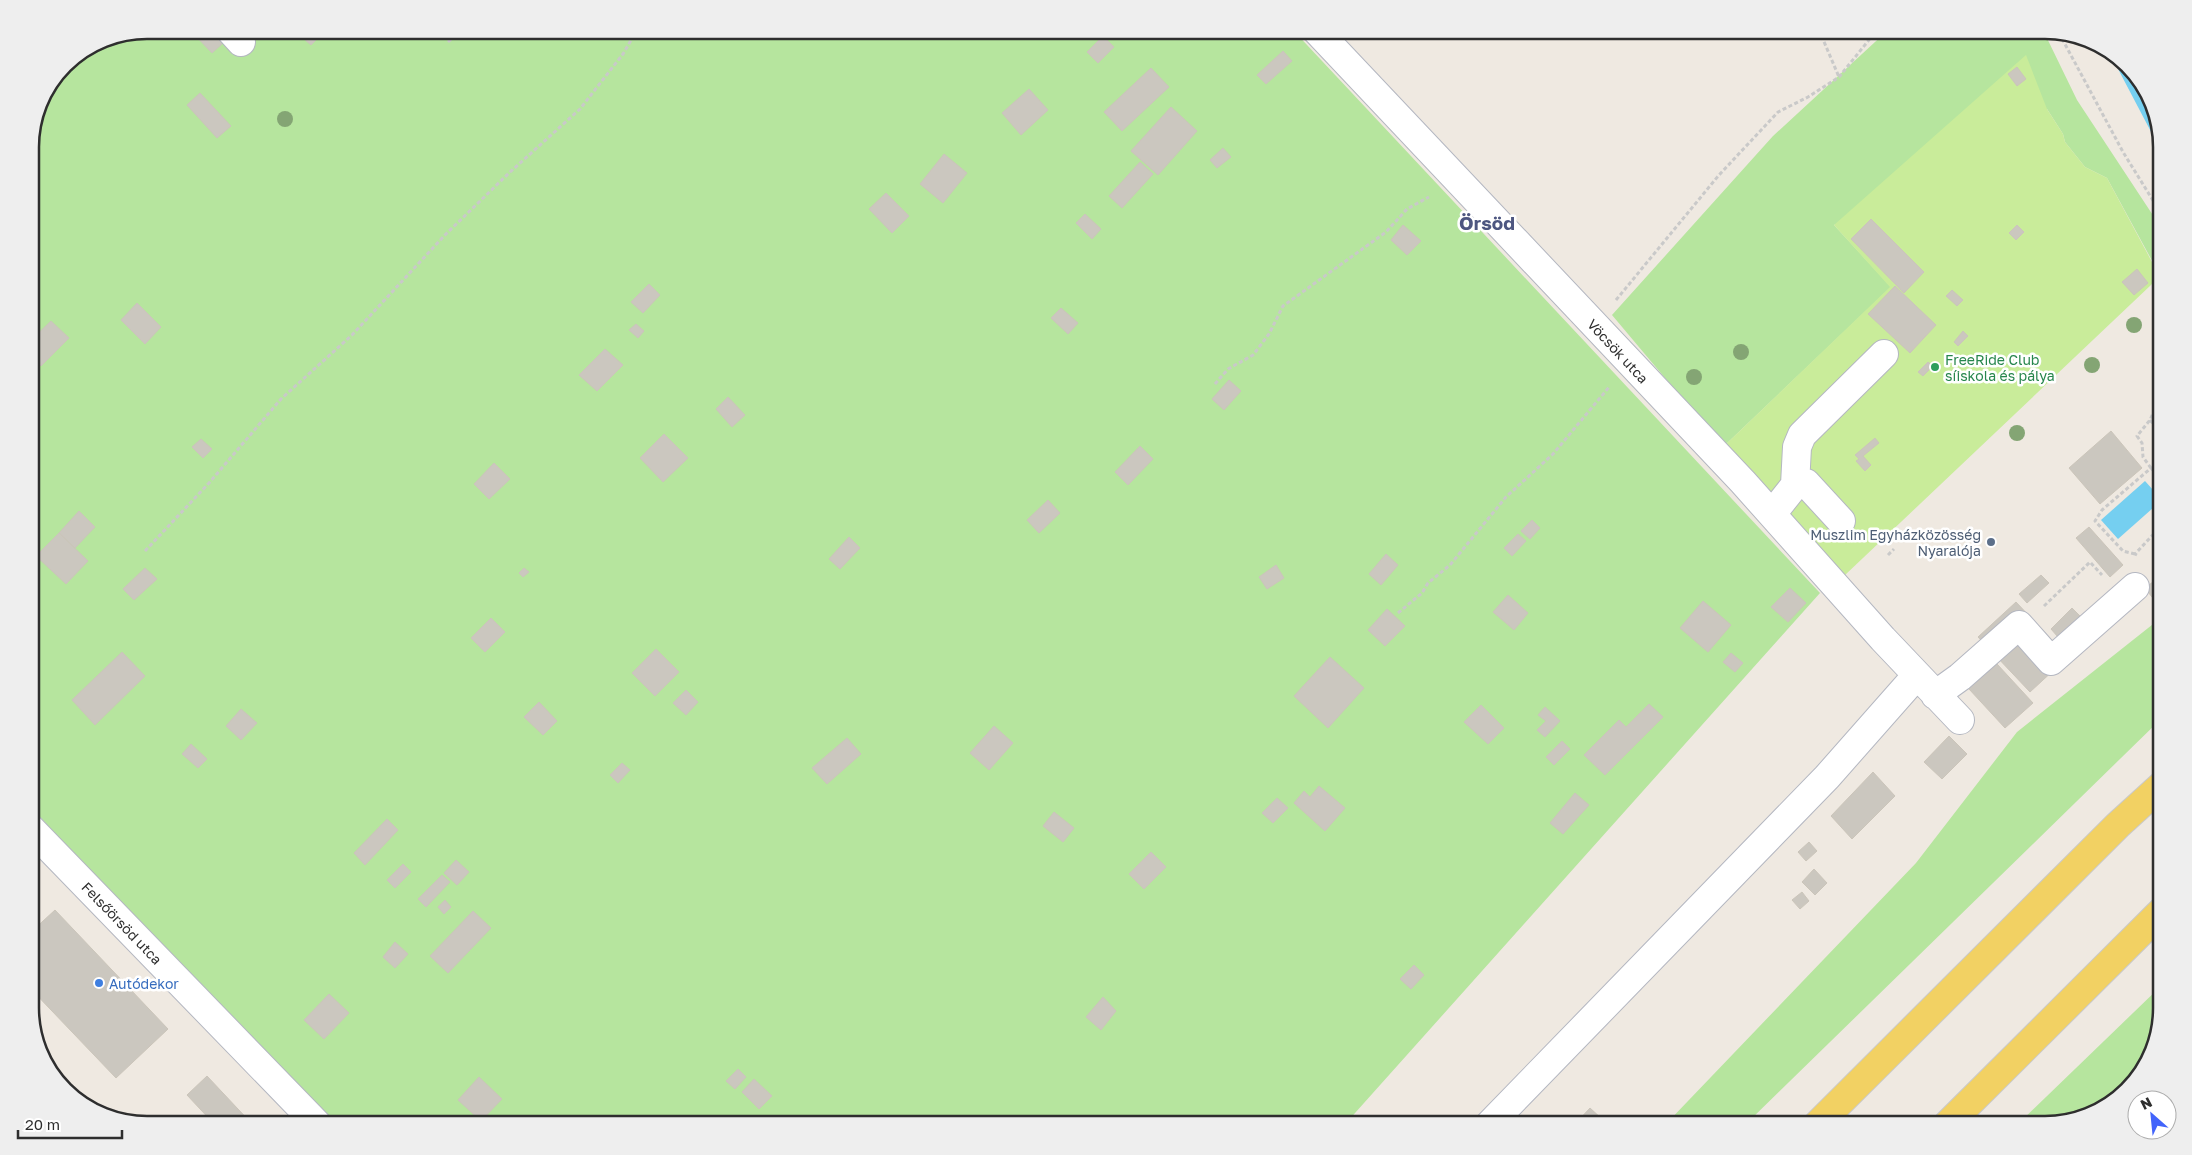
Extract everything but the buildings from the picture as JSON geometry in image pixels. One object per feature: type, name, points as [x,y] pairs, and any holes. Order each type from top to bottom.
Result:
[{"type":"main road","points":[[1826,1116],[2153,793]]},
{"type":"main road","points":[[1956,1116],[2153,920]]},
{"type":"street","name":"Vöcsök utca","points":[[1325,39],[1772,514],[1917,676],[1960,720]]},
{"type":"street","points":[[1772,514],[1795,484],[1797,447],[1802,435],[1884,354]]},
{"type":"street","points":[[1795,484],[1806,483],[1841,521]]},
{"type":"street","points":[[1935,695],[1960,677],[2019,625],[2051,660],[2135,587]]},
{"type":"street","points":[[1498,1116],[1794,811],[1917,676]]},
{"type":"street","name":"Felsőörsöd utca","points":[[39,837],[309,1116]]},
{"type":"path","points":[[448,42],[451,39]]},
{"type":"path","points":[[145,551],[209,483],[281,399],[352,336],[445,235],[580,109],[623,54],[632,39]]},
{"type":"path","points":[[1823,39],[1839,78]]},
{"type":"path","points":[[1597,328],[1617,298],[1718,175],[1778,112],[1808,97],[1839,78],[1870,39]]},
{"type":"path","points":[[2063,40],[2123,152],[2153,200]]},
{"type":"path","points":[[1215,384],[1228,369],[1253,355],[1269,334],[1283,306],[1386,232],[1407,209],[1425,200],[1454,176]]},
{"type":"path","points":[[1398,613],[1422,592],[1428,583],[1450,565],[1506,497],[1553,454],[1628,362]]},
{"type":"path","points":[[2153,413],[2137,436],[2142,443],[2143,457],[2153,471]]},
{"type":"path","points":[[2150,420],[2153,424]]},
{"type":"path","points":[[2141,557],[2123,551],[2095,521],[2102,510],[2151,468]]},
{"type":"path","points":[[2135,554],[2141,544],[2153,533]]},
{"type":"path","points":[[1888,555],[1894,549]]},
{"type":"path","points":[[2022,627],[2090,562],[2109,582]]},
{"type":"green space","points":[[139,39],[1301,39],[1820,593],[1352,1116],[318,1116],[177,967],[39,816],[39,139],[44,112],[57,87],[70,70],[99,50],[125,41]]},
{"type":"green space","points":[[1878,39],[2047,39],[2077,100],[2153,215],[2153,262],[2107,178],[2085,167],[2065,142],[2063,134],[2047,109],[1834,225],[1891,287],[1723,447],[1612,315],[1773,136]]},
{"type":"green space","name":"FreeRide Club síiskola és pálya","points":[[2026,55],[2047,109],[2063,134],[2065,142],[2085,167],[2107,178],[2153,264],[2153,282],[2151,285],[1844,576],[1723,447],[1890,287],[1834,225]]},
{"type":"green space","points":[[2153,624],[2153,727],[1754,1116],[1674,1116],[1916,863],[2017,732]]},
{"type":"green space","points":[[2153,994],[2153,1016],[2148,1043],[2135,1068],[2117,1090],[2093,1105],[2073,1113],[2026,1116]]},
{"type":"water","points":[[2145,481],[2153,490],[2153,508],[2118,539],[2101,520]]},
{"type":"waterway","points":[[2127,75],[2149,118]]},
{"type":"place","name":"FreeRide Club síiskola és pálya","points":[[1935,367]]},
{"type":"place","name":"Muszlim Egyházközösség Nyaralója","points":[[1991,542]]},
{"type":"place","name":"Autódekor","points":[[99,983]]},
{"type":"district","name":"Örsöd","points":[[1487,222]]}]
